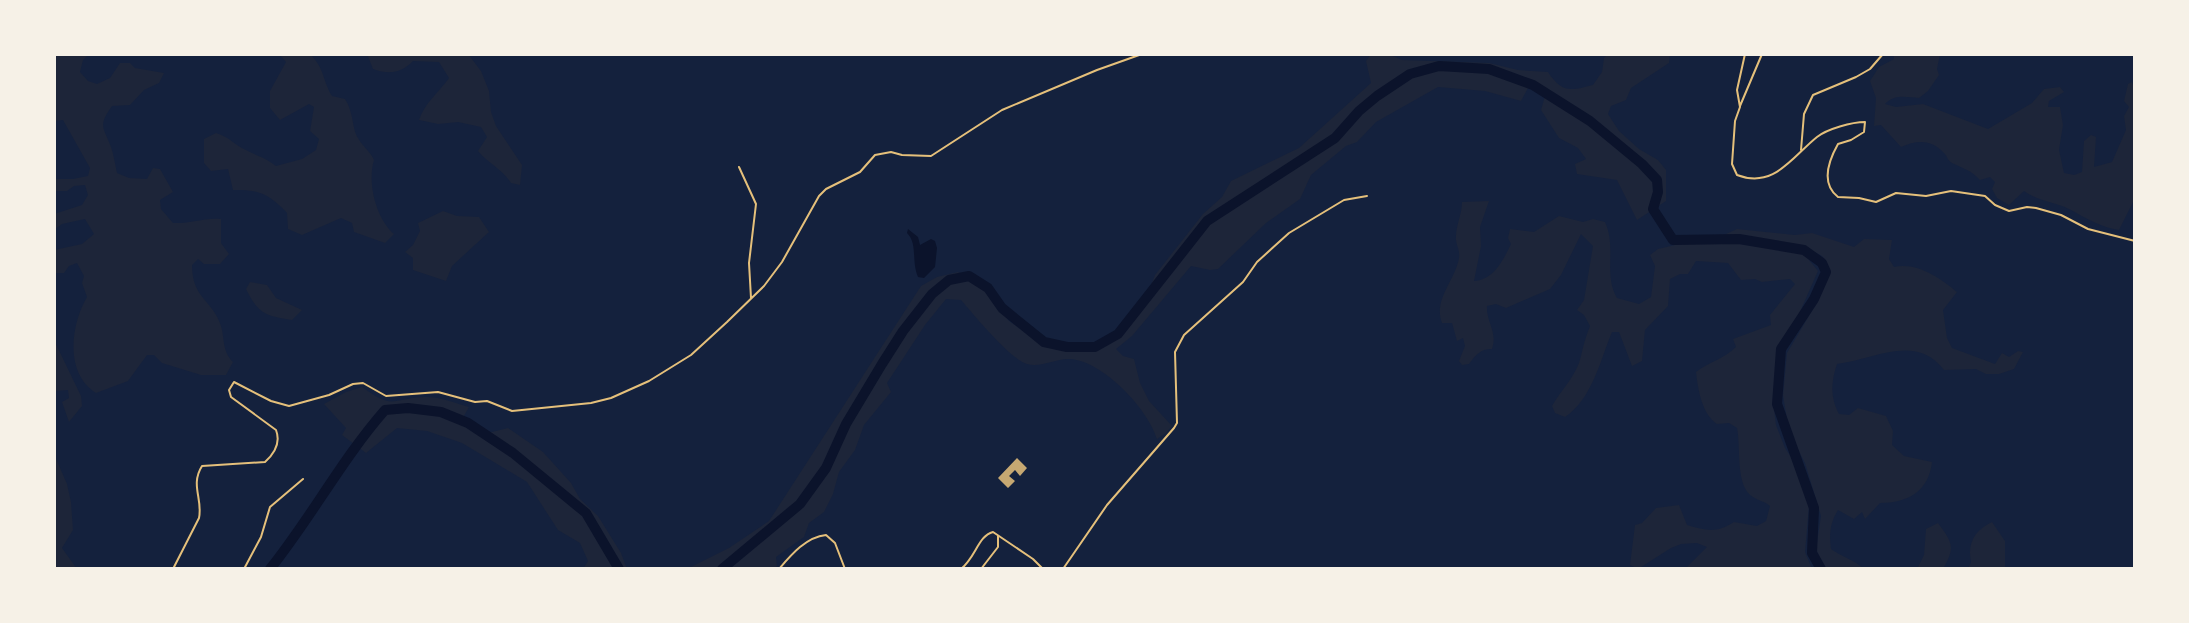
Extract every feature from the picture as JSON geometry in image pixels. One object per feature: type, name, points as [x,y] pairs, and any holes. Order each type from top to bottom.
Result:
[{"type":"street","points":[[173,569],[199,518],[201,510],[195,486],[202,466],[256,465],[273,455],[277,445],[276,430],[231,397],[229,390],[234,382],[271,401],[289,406],[363,383],[386,396],[438,392],[475,402],[487,401],[512,411],[591,403],[649,381],[691,355],[751,299],[782,262],[819,196],[826,189],[860,172],[875,155],[891,152],[931,156],[1002,110],[1142,54]]},
{"type":"street","points":[[1740,107],[1737,90],[1745,54]]},
{"type":"street","points":[[1762,54],[1735,121],[1732,164],[1737,175],[1765,179],[1791,162],[1825,132],[1865,122],[1864,132],[1838,144],[1827,170],[1829,187],[1838,197],[1876,202],[1896,193],[1926,196],[1951,191],[1985,196],[2009,211],[2036,208],[2061,215],[2088,229],[2135,241]]},
{"type":"street","points":[[1801,151],[1804,114],[1813,95],[1870,69],[1883,54]]},
{"type":"street","points":[[739,167],[756,204],[749,263],[751,299]]},
{"type":"street","points":[[1063,569],[1107,505],[1177,423],[1175,352],[1184,335],[1243,282],[1257,262],[1289,233],[1344,200],[1367,196]]},
{"type":"street","points":[[244,569],[261,537],[270,507],[303,479]]},
{"type":"street","points":[[961,569],[972,560],[987,533],[996,533],[1043,569]]},
{"type":"street","points":[[981,569],[998,547],[996,533]]},
{"type":"street","points":[[779,569],[809,541],[826,535],[835,543],[845,569]]},
{"type":"shaded area","points":[[54,54],[89,54],[83,60],[80,72],[88,81],[97,84],[110,78],[120,63],[164,73],[159,83],[144,90],[130,105],[112,106],[103,127],[117,173],[129,178],[147,179],[153,168],[160,169],[173,192],[160,200],[161,209],[173,223],[221,219],[221,243],[229,254],[220,264],[204,264],[198,259],[192,265],[195,285],[217,317],[225,349],[233,362],[226,375],[201,375],[162,363],[154,355],[147,355],[128,381],[96,393],[79,373],[75,361],[74,334],[87,297],[82,283],[84,276],[77,263],[69,266],[64,273],[54,273],[54,250],[82,244],[94,234],[85,219],[62,224],[54,230],[54,214],[82,205],[88,195],[85,185],[74,186],[67,191],[54,191],[54,179],[88,176],[90,168],[63,120],[54,121]]},
{"type":"shaded area","points":[[279,54],[310,54],[318,64],[332,96],[345,99],[356,134],[374,160],[372,179],[375,200],[382,219],[394,234],[385,243],[354,232],[352,223],[341,218],[302,235],[288,229],[287,213],[275,202],[257,192],[233,190],[228,169],[211,171],[204,163],[204,139],[216,133],[276,166],[302,159],[316,150],[319,139],[310,131],[314,107],[309,104],[280,120],[270,108],[270,91],[286,62]]},
{"type":"shaded area","points":[[367,54],[468,54],[481,71],[489,91],[496,126],[522,165],[520,185],[511,183],[478,151],[487,137],[481,127],[419,120],[428,103],[449,78],[439,62],[413,61],[395,72],[385,72],[373,69]]},
{"type":"shaded area","points":[[1371,54],[1388,54],[1402,60],[1489,63],[1518,70],[1548,72],[1562,87],[1572,89],[1593,85],[1602,72],[1604,58],[1608,54],[1670,54],[1669,63],[1631,88],[1626,100],[1611,106],[1608,114],[1619,131],[1639,149],[1658,160],[1666,170],[1666,201],[1637,220],[1617,180],[1577,174],[1575,164],[1586,159],[1578,148],[1559,138],[1541,110],[1545,96],[1528,88],[1521,101],[1485,91],[1438,87],[1376,122],[1357,142],[1346,146],[1311,175],[1300,199],[1266,223],[1218,269],[1191,266],[1132,336],[1116,349],[1123,356],[1134,359],[1140,383],[1149,401],[1172,426],[1157,439],[1144,414],[1110,377],[1083,362],[1070,359],[1027,364],[1002,346],[961,300],[946,299],[887,383],[891,392],[864,425],[855,450],[839,472],[824,512],[809,523],[804,537],[776,557],[777,566],[774,569],[687,569],[729,548],[769,521],[921,286],[937,277],[958,272],[981,285],[1009,321],[1036,340],[1068,349],[1096,347],[1119,335],[1143,306],[1155,275],[1203,214],[1222,197],[1231,181],[1299,148],[1371,83],[1366,61]]},
{"type":"shaded area","points":[[1894,54],[1940,54],[1939,75],[1919,98],[1896,97],[1885,104],[1896,107],[1923,104],[1988,129],[2032,103],[2044,89],[2060,87],[2064,92],[2049,101],[2048,107],[2060,107],[2063,125],[2059,150],[2064,173],[2074,175],[2082,172],[2084,141],[2091,135],[2096,137],[2094,167],[2112,162],[2126,130],[2124,116],[2129,107],[2124,101],[2128,84],[2132,82],[2135,90],[2135,198],[2119,230],[2100,225],[2024,191],[2009,205],[1997,198],[1992,189],[1995,182],[1990,177],[1980,180],[1950,162],[1939,148],[1929,143],[1918,142],[1901,147],[1881,125],[1874,126],[1876,98],[1870,81],[1879,67],[1894,59]]},
{"type":"shaded area","points":[[1489,201],[1480,227],[1481,246],[1474,281],[1487,277],[1501,262],[1511,244],[1508,238],[1510,229],[1534,232],[1559,216],[1583,222],[1593,219],[1605,222],[1610,241],[1613,289],[1617,298],[1639,304],[1651,297],[1655,266],[1650,255],[1658,249],[1688,242],[1739,242],[1804,254],[1818,271],[1799,314],[1779,348],[1774,408],[1776,425],[1795,463],[1809,506],[1805,552],[1812,569],[1685,569],[1707,547],[1697,543],[1671,548],[1638,569],[1630,565],[1635,525],[1642,523],[1656,508],[1679,505],[1687,525],[1706,530],[1722,528],[1734,522],[1757,526],[1766,521],[1770,506],[1753,497],[1743,485],[1737,428],[1712,420],[1704,408],[1696,372],[1736,347],[1733,339],[1771,325],[1770,315],[1795,284],[1790,279],[1762,282],[1741,280],[1728,263],[1696,261],[1688,274],[1670,279],[1668,306],[1645,330],[1642,361],[1632,366],[1619,332],[1612,332],[1589,390],[1565,417],[1555,413],[1552,406],[1576,370],[1590,326],[1577,310],[1584,300],[1593,246],[1581,234],[1561,275],[1550,289],[1506,308],[1496,304],[1487,306],[1494,337],[1492,349],[1481,351],[1469,364],[1462,365],[1459,361],[1465,346],[1463,338],[1457,341],[1452,323],[1442,323],[1442,298],[1459,258],[1456,235],[1462,202]]},
{"type":"shaded area","points":[[443,211],[457,216],[479,217],[489,232],[452,266],[446,281],[413,270],[413,258],[405,252],[413,245],[420,231],[418,223]]},
{"type":"shaded area","points":[[908,229],[918,237],[920,245],[931,239],[935,241],[935,267],[924,278],[918,277]]},
{"type":"shaded area","points":[[1737,229],[1795,235],[1812,233],[1854,247],[1864,239],[1892,240],[1889,259],[1894,267],[1920,269],[1957,292],[1943,310],[1947,338],[1952,348],[1995,364],[2002,353],[2009,357],[2018,351],[2023,352],[2014,369],[1999,374],[1986,374],[1976,369],[1944,370],[1933,359],[1908,351],[1894,351],[1837,364],[1832,389],[1839,414],[1849,415],[1858,408],[1886,416],[1893,431],[1892,445],[1904,456],[1932,462],[1927,481],[1908,498],[1880,503],[1865,519],[1862,512],[1854,519],[1838,510],[1831,529],[1831,549],[1864,569],[1825,569],[1816,549],[1821,516],[1805,463],[1789,432],[1783,395],[1787,353],[1816,304],[1828,269],[1826,263],[1817,253],[1806,250],[1727,238],[1726,234]]},
{"type":"shaded area","points":[[250,282],[267,285],[276,298],[302,310],[292,320],[264,312],[246,289]]},
{"type":"shaded area","points":[[54,340],[81,396],[82,406],[69,422],[62,402],[69,398],[68,390],[54,391]]},
{"type":"shaded area","points":[[362,387],[387,401],[430,397],[469,407],[460,423],[480,435],[508,428],[543,452],[571,483],[580,499],[598,516],[621,553],[627,569],[583,569],[588,561],[580,543],[558,530],[527,482],[462,443],[427,431],[397,428],[366,453],[342,435],[346,428],[324,404]]},
{"type":"shaded area","points":[[54,454],[71,502],[73,530],[62,548],[77,569],[54,569]]},
{"type":"shaded area","points":[[1992,522],[2005,541],[2005,569],[1968,569],[1974,538]]},
{"type":"shaded area","points":[[1938,523],[1951,545],[1950,555],[1943,569],[1917,569],[1924,555],[1926,529]]},
{"type":"building","points":[[1017,458],[1027,468],[1020,476],[1015,470],[1009,476],[1015,481],[1008,488],[998,478]]},
{"type":"waterway","points":[[722,569],[800,504],[826,468],[846,424],[903,331],[932,294],[949,280],[969,276],[988,288],[1002,308],[1044,342],[1067,347],[1095,347],[1118,334],[1207,221],[1335,138],[1377,96],[1410,74],[1439,66],[1489,69],[1533,85],[1590,121],[1657,180],[1658,192],[1653,209],[1673,240],[1739,239],[1804,250],[1822,263],[1826,272],[1814,299],[1781,349],[1777,404],[1814,508],[1812,553],[1821,569]]},
{"type":"waterway","points":[[270,569],[385,410],[408,408],[441,412],[468,423],[513,453],[586,513],[619,569]]}]
